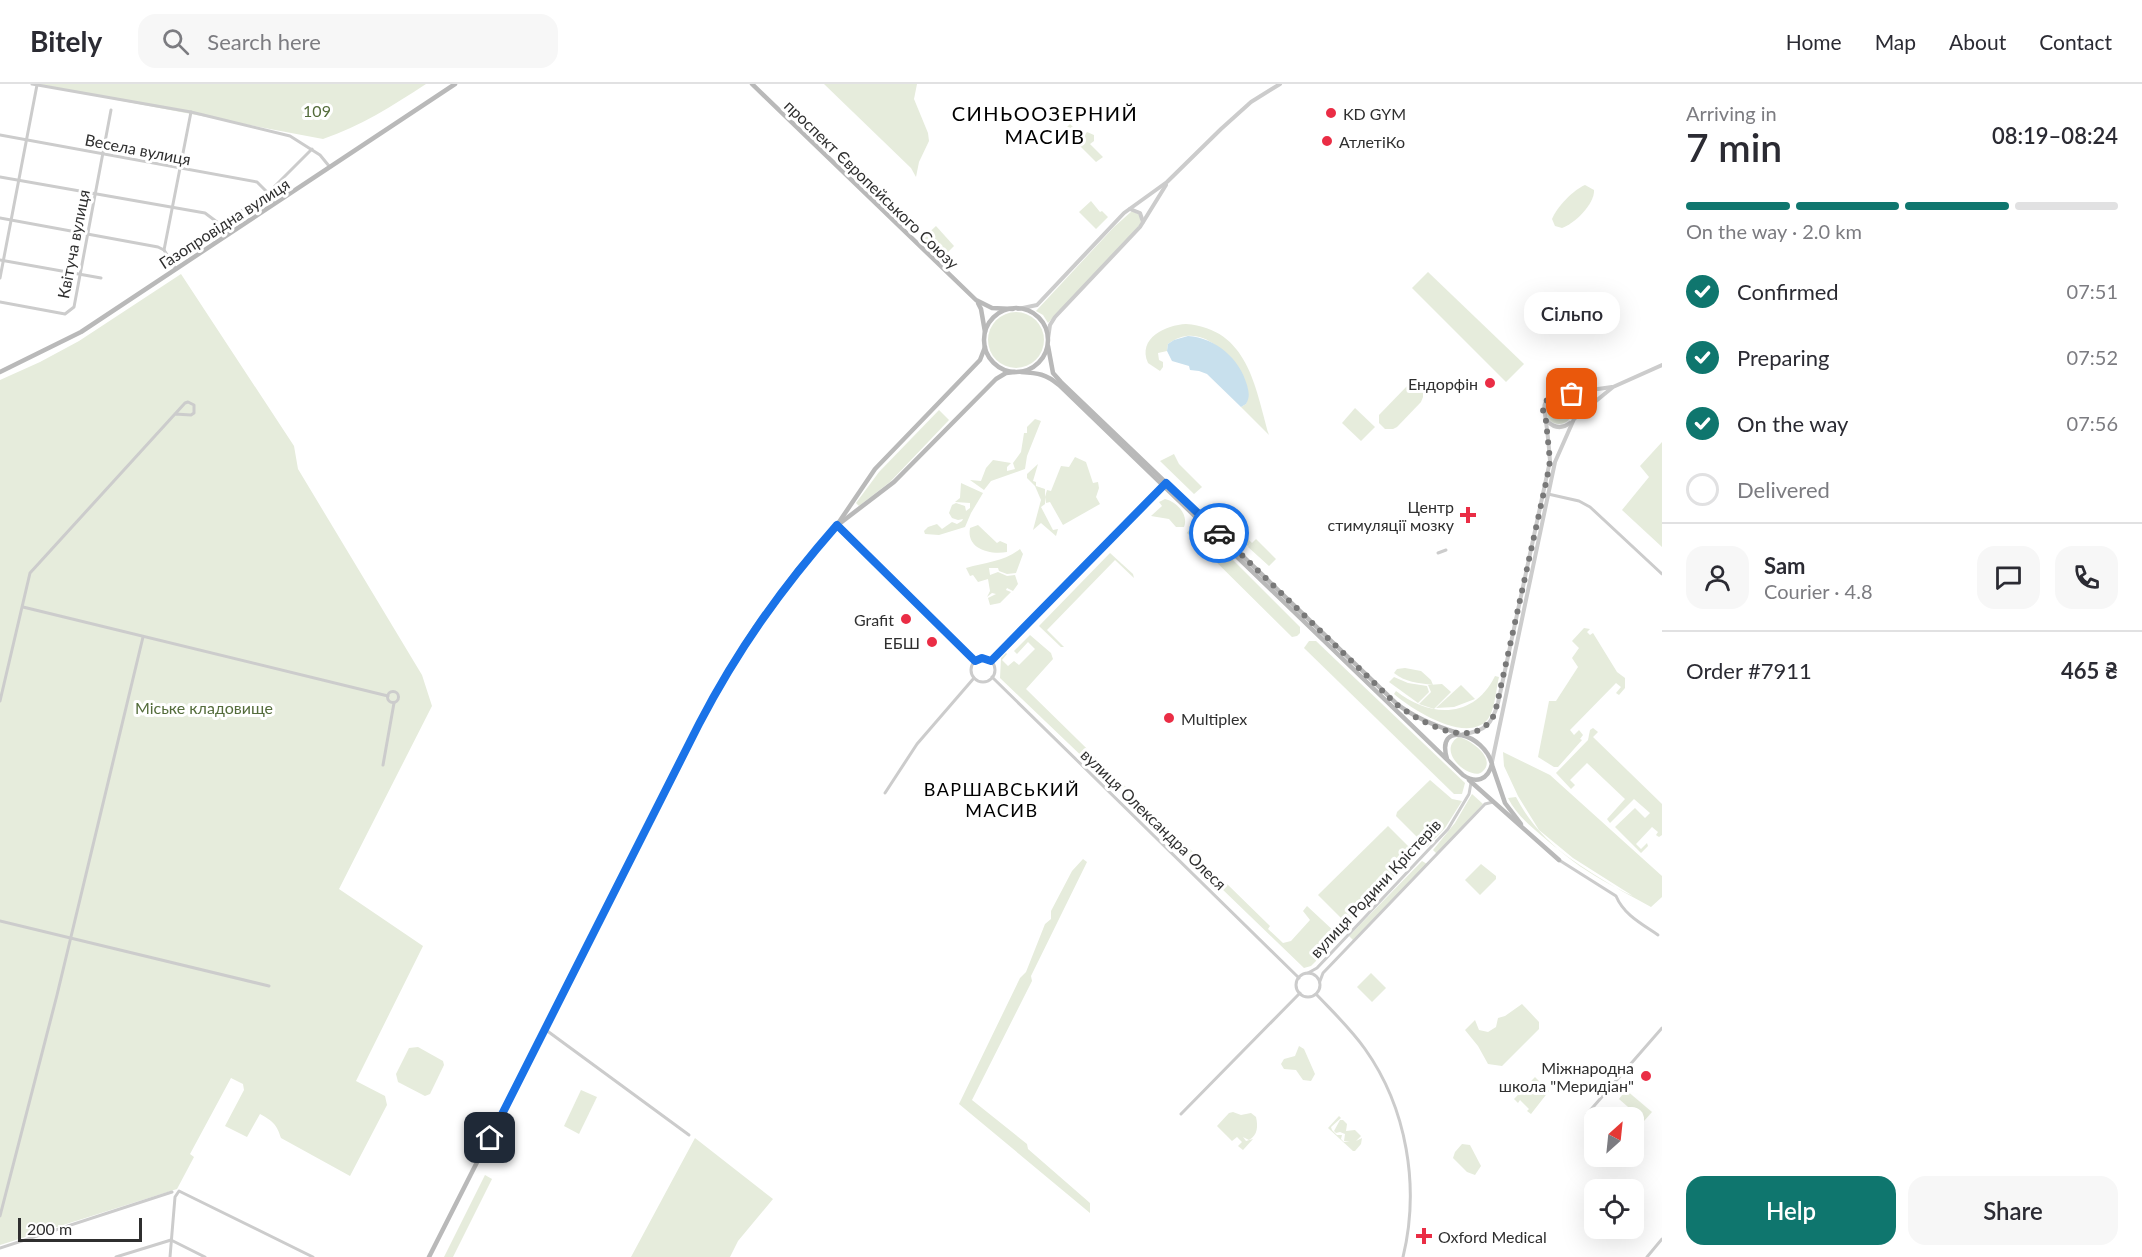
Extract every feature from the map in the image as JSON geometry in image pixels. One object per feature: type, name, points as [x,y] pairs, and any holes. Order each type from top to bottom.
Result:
[{"type":"main road","name":"Газопровідна вулиця","points":[[0,372],[81,332],[455,84]]},
{"type":"main road","name":"проспект Європейського Союзу","points":[[752,84],[976,300],[992,308],[1015,309]]},
{"type":"main road","points":[[429,1257],[699,724],[735,659],[797,570],[837,525],[875,469],[980,360],[985,347],[985,335],[981,309],[976,300]]},
{"type":"main road","points":[[985,335],[989,324],[997,315],[1015,309],[1037,316],[1045,326],[1053,373],[1471,783],[1559,860]]},
{"type":"main road","points":[[837,525],[886,490],[996,379],[1006,373],[1018,372],[1039,363],[1048,346]]},
{"type":"main road","points":[[985,347],[994,363],[1004,370],[1048,376],[1396,704],[1426,722],[1462,734],[1484,749],[1492,763],[1505,803],[1530,836]]},
{"type":"main road","points":[[1447,759],[1445,752],[1447,742],[1454,735],[1462,734]]},
{"type":"main road","points":[[1463,775],[1473,780],[1480,780],[1489,773],[1492,763]]},
{"type":"street","points":[[0,278],[35,84],[190,112],[290,136],[312,149],[326,161],[330,168]]},
{"type":"street","points":[[1015,309],[1037,306],[1128,210],[1167,182],[1251,102],[1280,84]]},
{"type":"street","name":"Квітуча вулиця","points":[[0,302],[65,314],[74,307],[111,110]]},
{"type":"street","points":[[164,250],[190,112]]},
{"type":"street","name":"Весела вулиця","points":[[0,135],[257,182],[269,192]]},
{"type":"street","points":[[221,225],[269,192],[312,149]]},
{"type":"street","points":[[0,177],[205,213],[221,225],[227,234]]},
{"type":"street","points":[[1048,339],[1050,325],[1055,317],[1143,223],[1167,182]]},
{"type":"street","points":[[269,192],[275,203]]},
{"type":"street","points":[[1128,210],[1133,209],[1140,213],[1143,223]]},
{"type":"street","points":[[0,218],[158,247],[164,250],[176,269]]},
{"type":"street","points":[[2,260],[101,278]]},
{"type":"street","points":[[1462,734],[1486,727],[1491,722],[1498,703],[1550,461],[1544,405],[1551,397],[1613,387],[1662,365]]},
{"type":"street","points":[[1546,421],[1555,427],[1566,426],[1613,387]]},
{"type":"street","points":[[1492,763],[1555,462],[1575,414],[1574,403],[1561,395]]},
{"type":"street","points":[[0,701],[30,573],[184,403],[194,405],[194,413],[191,416],[175,414]]},
{"type":"street","points":[[991,661],[1165,484]]},
{"type":"street","points":[[1548,494],[1579,501],[1590,507],[1662,574]]},
{"type":"street","points":[[837,525],[975,661]]},
{"type":"street","points":[[1438,553],[1446,550]]},
{"type":"street","points":[[22,607],[388,696]]},
{"type":"street","points":[[0,1216],[143,637]]},
{"type":"street","points":[[982,658],[991,661],[995,669],[992,677],[983,682],[974,678],[971,669],[975,661],[982,658]]},
{"type":"street","name":"вулиця Олександра Олеся","points":[[992,677],[1299,978]]},
{"type":"street","points":[[885,793],[917,744],[974,678]]},
{"type":"street","points":[[383,765],[394,703],[398,699],[396,693],[391,692],[388,696]]},
{"type":"street","points":[[388,696],[389,701],[394,703]]},
{"type":"street","name":"вулиця Родини Крістерів","points":[[1308,973],[1318,967],[1448,829],[1465,801],[1471,783]]},
{"type":"street","name":"вулиця Родини Крістерів","points":[[1320,981],[1323,973],[1485,804],[1493,802]]},
{"type":"street","points":[[1559,860],[1616,896],[1619,904],[1629,914],[1658,935]]},
{"type":"street","points":[[0,921],[268,986]]},
{"type":"street","points":[[1308,973],[1314,974],[1320,981],[1320,988],[1316,994],[1308,997],[1300,993],[1297,987],[1299,978],[1308,973]]},
{"type":"street","points":[[1181,1114],[1300,993]]},
{"type":"street","points":[[1316,994],[1367,1051],[1398,1115],[1405,1142],[1409,1185],[1408,1221],[1403,1257]]},
{"type":"street","points":[[1593,1107],[1662,1028]]},
{"type":"street","points":[[546,1030],[689,1135]]},
{"type":"street","points":[[170,1257],[175,1197],[179,1191],[313,1257]]},
{"type":"street","points":[[0,1248],[172,1192]]},
{"type":"street","points":[[1647,1257],[1662,1239]]},
{"type":"street","points":[[116,1257],[171,1240],[205,1257]]},
{"type":"green space","name":"109","points":[[32,84],[426,84],[363,122],[323,139]]},
{"type":"green space","points":[[824,84],[917,84],[914,99],[929,141],[919,162],[916,177],[911,168]]},
{"type":"green space","points":[[1070,124],[1083,137],[1087,132],[1094,135],[1094,141],[1090,144],[1103,157],[1096,162],[1064,130]]},
{"type":"green space","points":[[1585,185],[1594,190],[1587,207],[1567,226],[1562,228],[1555,226],[1552,219],[1558,209],[1566,199]]},
{"type":"green space","points":[[1091,201],[1100,212],[1102,211],[1108,217],[1096,229],[1079,212]]},
{"type":"green space","points":[[1132,211],[1140,215],[1141,224],[1048,323],[1043,315],[1036,311],[1114,227]]},
{"type":"green space","points":[[936,226],[954,246],[941,259],[921,240]]},
{"type":"green space","points":[[1428,272],[1524,364],[1506,382],[1412,288]]},
{"type":"green space","name":"Міське кладовище","points":[[181,274],[294,446],[298,469],[422,675],[432,706],[339,889],[423,946],[356,1081],[385,1096],[387,1105],[350,1176],[281,1138],[274,1124],[260,1114],[247,1137],[225,1126],[244,1090],[243,1084],[231,1078],[190,1154],[194,1157],[177,1189],[0,1245],[0,380],[79,341]]},
{"type":"green space","points":[[1010,312],[1022,312],[1032,316],[1040,324],[1044,340],[1040,356],[1032,364],[1022,368],[1010,368],[1000,364],[992,356],[988,346],[988,334],[992,324],[1000,316]]},
{"type":"green space","points":[[1186,324],[1207,328],[1236,348],[1253,380],[1269,435],[1241,407],[1246,404],[1248,393],[1241,375],[1222,350],[1206,339],[1188,336],[1178,338],[1168,344],[1167,351],[1158,353],[1159,360],[1163,362],[1160,371],[1148,363],[1146,346],[1155,334],[1170,327]]},
{"type":"green space","points":[[1409,384],[1417,384],[1423,390],[1421,402],[1397,427],[1385,429],[1379,423],[1379,415]]},
{"type":"green space","points":[[1559,398],[1568,402],[1572,411],[1568,420],[1559,424],[1550,420],[1546,411],[1550,402]]},
{"type":"green space","points":[[1355,408],[1375,427],[1361,441],[1342,423]]},
{"type":"green space","points":[[939,410],[949,420],[890,482],[859,506],[856,503],[879,472]]},
{"type":"green space","points":[[1035,419],[1041,421],[1027,456],[1025,469],[991,481],[984,490],[970,480],[981,481],[986,468],[993,460],[1011,463],[1007,471],[1015,469],[1013,463],[1021,452],[1024,433],[1027,433],[1027,427]]},
{"type":"green space","points":[[1662,442],[1662,547],[1622,510],[1649,477],[1640,466]]},
{"type":"green space","points":[[1174,454],[1179,464],[1202,487],[1194,494],[1160,461]]},
{"type":"green space","points":[[1075,457],[1086,462],[1093,483],[1098,482],[1096,497],[1100,504],[1063,525],[1050,502],[1046,503],[1045,497],[1047,490],[1051,491],[1061,466],[1069,467]]},
{"type":"green space","points":[[1038,464],[1033,481],[1036,482],[1036,486],[1045,489],[1045,504],[1041,507],[1053,530],[1058,529],[1056,536],[1041,523],[1033,530],[1041,500],[1035,486],[1027,478],[1027,474]]},
{"type":"green space","points":[[961,483],[983,493],[965,527],[939,535],[925,534],[924,531],[928,527],[937,524],[942,529],[952,522],[957,524],[962,521],[963,519],[952,518],[949,513],[952,505],[956,503],[965,506],[966,511],[970,508],[970,503],[955,502],[960,498]]},
{"type":"green space","points":[[1165,499],[1174,503],[1181,510],[1185,518],[1184,527],[1176,527],[1169,519],[1151,516],[1162,506],[1159,502]]},
{"type":"green space","points":[[1193,520],[1300,627],[1300,633],[1297,636],[1292,637],[1187,533]]},
{"type":"green space","points":[[978,525],[997,543],[1000,541],[1007,544],[1007,552],[987,551],[975,546],[970,535],[970,528]]},
{"type":"green space","points":[[1240,531],[1252,543],[1256,539],[1276,559],[1269,566],[1248,547],[1251,543],[1248,546],[1237,535]]},
{"type":"green space","points":[[1020,549],[1023,554],[1016,573],[1007,574],[999,571],[998,568],[989,568],[990,575],[998,572],[1007,576],[1015,575],[1018,584],[1013,591],[1007,588],[1006,590],[1011,592],[1000,603],[990,605],[988,598],[996,594],[992,593],[987,597],[990,591],[988,579],[978,582],[973,575],[970,576],[966,568],[1001,559]]},
{"type":"green space","points":[[1110,553],[1133,574],[1134,578],[1115,560],[1047,630],[1064,647],[1061,647],[1039,626]]},
{"type":"green space","points":[[1584,628],[1590,629],[1587,632],[1590,635],[1593,633],[1617,672],[1625,678],[1625,688],[1619,695],[1616,693],[1621,687],[1616,683],[1570,730],[1574,735],[1579,730],[1583,735],[1580,739],[1582,740],[1558,767],[1554,767],[1538,757],[1549,701],[1556,701],[1578,667],[1572,658],[1579,648],[1572,641]]},
{"type":"green space","points":[[1030,635],[1051,653],[1053,659],[1026,689],[1128,789],[1125,792],[1140,806],[1137,809],[1000,678],[1001,658],[1006,653],[1002,660],[1008,666],[1014,661],[1019,665],[1035,649],[1028,642],[1017,654],[1014,651]]},
{"type":"green space","points":[[1309,641],[1316,641],[1465,783],[1462,794],[1454,794],[1304,648]]},
{"type":"green space","points":[[1397,669],[1421,671],[1433,685],[1407,680],[1394,673]]},
{"type":"green space","points":[[1495,676],[1499,677],[1494,704],[1488,719],[1479,726],[1467,728],[1440,722],[1413,708],[1394,694],[1396,691],[1423,706],[1450,710],[1463,707],[1475,700],[1486,690]]},
{"type":"green space","points":[[1394,677],[1408,683],[1427,686],[1429,692],[1418,703],[1389,682]]},
{"type":"green space","points":[[1442,684],[1451,692],[1434,709],[1419,704],[1431,692],[1428,685]]},
{"type":"green space","points":[[1461,685],[1475,699],[1454,707],[1436,708]]},
{"type":"green space","points":[[1593,728],[1598,732],[1593,737],[1662,804],[1662,835],[1659,837],[1656,835],[1658,832],[1652,827],[1636,844],[1641,849],[1647,843],[1648,846],[1641,853],[1615,827],[1635,808],[1645,818],[1650,813],[1634,799],[1610,823],[1607,819],[1625,799],[1587,763],[1570,780],[1575,785],[1571,789],[1556,773],[1588,740],[1590,730]]},
{"type":"green space","points":[[1458,737],[1469,741],[1485,756],[1486,767],[1482,772],[1471,773],[1458,764],[1453,757],[1452,743]]},
{"type":"green space","points":[[1503,752],[1550,775],[1662,876],[1662,897],[1651,907],[1636,899],[1573,858],[1539,830],[1518,796],[1504,766]]},
{"type":"green space","points":[[1430,780],[1452,799],[1462,801],[1445,828],[1427,847],[1396,816],[1397,812]]},
{"type":"green space","points":[[1472,794],[1483,804],[1437,854],[1433,850],[1455,823]]},
{"type":"green space","points":[[1516,797],[1538,829],[1562,852],[1523,819],[1508,798]]},
{"type":"green space","points":[[1142,808],[1148,813],[1150,811],[1211,869],[1206,874],[1139,811]]},
{"type":"green space","points":[[1388,826],[1416,854],[1347,924],[1318,895]]},
{"type":"green space","points":[[1562,852],[1581,866],[1617,888],[1582,868]]},
{"type":"green space","points":[[1083,859],[1087,862],[1031,976],[1032,981],[972,1100],[1027,1144],[1028,1149],[1090,1203],[1090,1213],[959,1104],[1020,978],[1026,972],[1045,924],[1051,919],[1051,911],[1072,871]]},
{"type":"green space","points":[[1422,861],[1427,864],[1353,940],[1349,936]]},
{"type":"green space","points":[[1481,864],[1496,876],[1496,879],[1480,895],[1465,880]]},
{"type":"green space","points":[[1225,882],[1270,926],[1268,929],[1283,943],[1291,941],[1310,920],[1303,911],[1307,906],[1336,933],[1337,940],[1311,966],[1304,968],[1220,887]]},
{"type":"green space","points":[[1371,973],[1386,988],[1372,1002],[1357,987]]},
{"type":"green space","points":[[1522,1004],[1539,1022],[1539,1029],[1502,1066],[1488,1064],[1478,1046],[1465,1030],[1475,1020],[1479,1030],[1488,1032],[1496,1027],[1498,1018]]},
{"type":"green space","points":[[1299,1046],[1304,1049],[1315,1074],[1311,1081],[1303,1080],[1296,1070],[1284,1069],[1281,1064],[1284,1059],[1295,1056]]},
{"type":"green space","points":[[418,1047],[443,1061],[444,1065],[430,1094],[425,1096],[398,1082],[396,1074],[409,1048]]},
{"type":"green space","points":[[1535,1077],[1549,1091],[1531,1114],[1520,1100],[1518,1103],[1514,1099]]},
{"type":"green space","points":[[581,1090],[597,1097],[579,1134],[564,1126]]},
{"type":"green space","points":[[1626,1090],[1652,1112],[1644,1121],[1644,1107],[1628,1107],[1619,1099]]},
{"type":"green space","points":[[1229,1113],[1241,1115],[1251,1113],[1256,1117],[1256,1133],[1249,1140],[1243,1137],[1246,1141],[1253,1139],[1243,1150],[1238,1146],[1242,1142],[1237,1137],[1232,1141],[1217,1126]]},
{"type":"green space","points":[[1339,1116],[1341,1118],[1331,1127],[1332,1130],[1337,1135],[1342,1135],[1341,1139],[1344,1142],[1350,1141],[1344,1141],[1345,1134],[1334,1131],[1340,1120],[1347,1124],[1346,1131],[1355,1130],[1361,1136],[1356,1141],[1362,1138],[1361,1144],[1355,1151],[1353,1151],[1328,1128]]},
{"type":"green space","points":[[695,1138],[773,1199],[738,1241],[730,1257],[631,1257]]},
{"type":"green space","points":[[1462,1144],[1470,1145],[1481,1166],[1475,1175],[1467,1172],[1453,1158]]},
{"type":"green space","points":[[485,1175],[492,1179],[453,1257],[444,1257]]},
{"type":"water","points":[[1188,336],[1208,341],[1233,359],[1247,385],[1249,395],[1246,404],[1241,407],[1207,374],[1190,370],[1189,366],[1172,361],[1167,351],[1168,344]]},
{"type":"way so far","points":[[1219,533],[1396,704],[1426,722],[1460,734],[1478,731],[1491,722],[1498,703],[1547,478],[1550,461],[1544,405],[1547,400],[1556,395],[1572,394]]},
{"type":"place","name":"KD GYM","points":[[1331,113]]},
{"type":"place","name":"АтлетіКо","points":[[1327,141]]},
{"type":"place","name":"Ендорфін","points":[[1490,383]]},
{"type":"place","name":"Сільпо","points":[[1572,394]]},
{"type":"place","name":"Центр стимуляції мозку","points":[[1468,515]]},
{"type":"place","name":"Grafit","points":[[906,619]]},
{"type":"place","name":"ЕБШ","points":[[932,642]]},
{"type":"place","name":"Multiplex","points":[[1169,718]]},
{"type":"place","name":"Міжнародна школа \"Меридіан\"","points":[[1646,1076]]},
{"type":"place","name":"Oxford Medical","points":[[1424,1236]]},
{"type":"district","name":"СИНЬООЗЕРНИЙ МАСИВ","points":[[1045,124]]},
{"type":"district","name":"ВАРШАВСЬКИЙ МАСИВ","points":[[1002,799]]},
{"type":"route","points":[[490,1138],[699,724],[735,659],[755,627],[797,570],[837,525],[975,661],[987,658],[991,661],[1166,483],[1219,533]]}]
